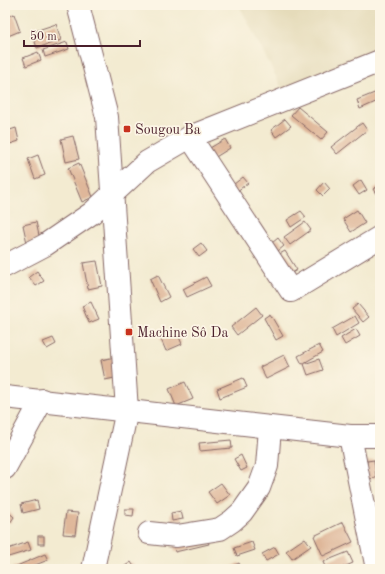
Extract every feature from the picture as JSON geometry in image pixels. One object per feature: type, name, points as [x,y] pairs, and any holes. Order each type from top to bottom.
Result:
[{"type":"street","points":[[78,5],[107,117],[127,410],[94,569]]},
{"type":"street","points":[[5,266],[45,245],[92,213],[147,162],[190,136],[380,61]]},
{"type":"street","points":[[190,136],[291,291],[380,237]]},
{"type":"street","points":[[5,397],[42,400],[270,428],[350,436],[380,436]]},
{"type":"street","points":[[5,468],[42,400]]},
{"type":"street","points":[[149,533],[177,536],[220,529],[232,521],[242,512],[259,488],[267,466],[270,428]]},
{"type":"street","points":[[350,436],[371,496],[377,569]]},
{"type":"shaded area","points":[[239,5],[380,5],[380,50],[284,92]]},
{"type":"building","points":[[14,14],[20,31],[8,36],[5,29],[5,17]]},
{"type":"building","points":[[56,24],[61,40],[37,48],[32,32]]},
{"type":"building","points":[[67,42],[69,49],[45,57],[43,50]]},
{"type":"building","points":[[38,52],[41,60],[26,66],[23,58]]},
{"type":"building","points":[[377,92],[380,100],[360,109],[357,100]]},
{"type":"building","points":[[298,107],[328,132],[321,140],[291,115]]},
{"type":"building","points":[[285,119],[291,126],[276,137],[271,130]]},
{"type":"building","points":[[362,123],[367,130],[337,154],[331,147]]},
{"type":"building","points":[[16,128],[19,141],[10,144],[7,131]]},
{"type":"building","points":[[73,136],[79,159],[66,162],[61,139]]},
{"type":"building","points":[[225,139],[230,148],[211,160],[205,151]]},
{"type":"building","points":[[38,155],[45,175],[35,179],[28,159]]},
{"type":"building","points":[[79,163],[93,197],[82,202],[68,168]]},
{"type":"building","points":[[243,177],[248,183],[233,194],[229,188]]},
{"type":"building","points":[[361,180],[367,190],[359,195],[353,186]]},
{"type":"building","points":[[324,182],[330,189],[323,196],[317,190]]},
{"type":"building","points":[[380,185],[380,192],[376,194],[373,189]]},
{"type":"building","points":[[357,210],[365,223],[351,232],[343,219]]},
{"type":"building","points":[[301,211],[306,217],[291,227],[287,220]]},
{"type":"building","points":[[36,222],[40,240],[27,243],[23,225]]},
{"type":"building","points":[[305,222],[311,230],[290,245],[284,237]]},
{"type":"building","points":[[278,238],[284,246],[272,256],[266,248]]},
{"type":"building","points":[[201,243],[207,251],[199,257],[193,249]]},
{"type":"building","points":[[285,251],[297,270],[288,275],[276,256]]},
{"type":"building","points":[[97,261],[102,286],[88,289],[83,263]]},
{"type":"building","points":[[37,271],[44,281],[36,286],[29,277]]},
{"type":"building","points":[[158,275],[169,297],[160,302],[150,279]]},
{"type":"building","points":[[206,277],[211,286],[187,297],[183,289]]},
{"type":"building","points":[[91,302],[99,319],[89,323],[82,306]]},
{"type":"building","points":[[358,304],[369,317],[363,322],[352,309]]},
{"type":"building","points":[[256,307],[262,315],[237,335],[231,327]]},
{"type":"building","points":[[270,314],[283,336],[276,340],[264,318]]},
{"type":"building","points":[[355,316],[359,323],[336,337],[332,329]]},
{"type":"building","points":[[356,329],[360,336],[345,345],[341,338]]},
{"type":"building","points":[[176,330],[182,344],[166,351],[160,337]]},
{"type":"building","points":[[53,338],[56,344],[47,349],[43,342]]},
{"type":"building","points":[[319,345],[323,352],[302,364],[298,356]]},
{"type":"building","points":[[284,355],[290,367],[266,379],[260,367]]},
{"type":"building","points":[[115,357],[119,377],[105,380],[101,360]]},
{"type":"building","points":[[319,359],[323,370],[308,375],[304,364]]},
{"type":"building","points":[[243,378],[247,387],[220,398],[217,389]]},
{"type":"building","points":[[185,382],[193,399],[176,406],[169,389]]},
{"type":"building","points":[[231,440],[232,448],[200,451],[199,443]]},
{"type":"building","points":[[241,455],[247,468],[241,471],[234,459]]},
{"type":"building","points":[[374,460],[376,478],[368,479],[367,461]]},
{"type":"building","points":[[221,483],[230,495],[217,504],[208,492]]},
{"type":"building","points":[[37,500],[39,509],[23,513],[21,504]]},
{"type":"building","points":[[125,509],[134,509],[133,516],[125,515]]},
{"type":"building","points":[[6,510],[14,517],[10,523],[5,519]]},
{"type":"building","points":[[181,511],[183,519],[172,521],[171,513]]},
{"type":"building","points":[[66,512],[78,513],[75,535],[63,534]]},
{"type":"building","points":[[343,522],[353,542],[323,556],[314,536]]},
{"type":"building","points":[[38,536],[44,536],[44,544],[38,544]]},
{"type":"building","points":[[305,538],[311,546],[292,559],[286,551]]},
{"type":"building","points":[[207,539],[209,544],[175,552],[174,546]]},
{"type":"building","points":[[28,542],[31,550],[5,558],[5,550]]},
{"type":"building","points":[[252,542],[255,550],[237,556],[234,548]]},
{"type":"building","points":[[275,547],[279,554],[266,561],[262,554]]},
{"type":"building","points":[[348,552],[353,563],[339,569],[326,569],[323,562]]},
{"type":"building","points":[[45,554],[48,560],[25,569],[12,568]]},
{"type":"building","points":[[131,562],[135,568],[122,568]]},
{"type":"building","points":[[239,563],[242,569],[227,569]]},
{"type":"place","name":"Sougou Ba","points":[[127,129]]},
{"type":"place","name":"Machine Sô Da","points":[[129,332]]}]
